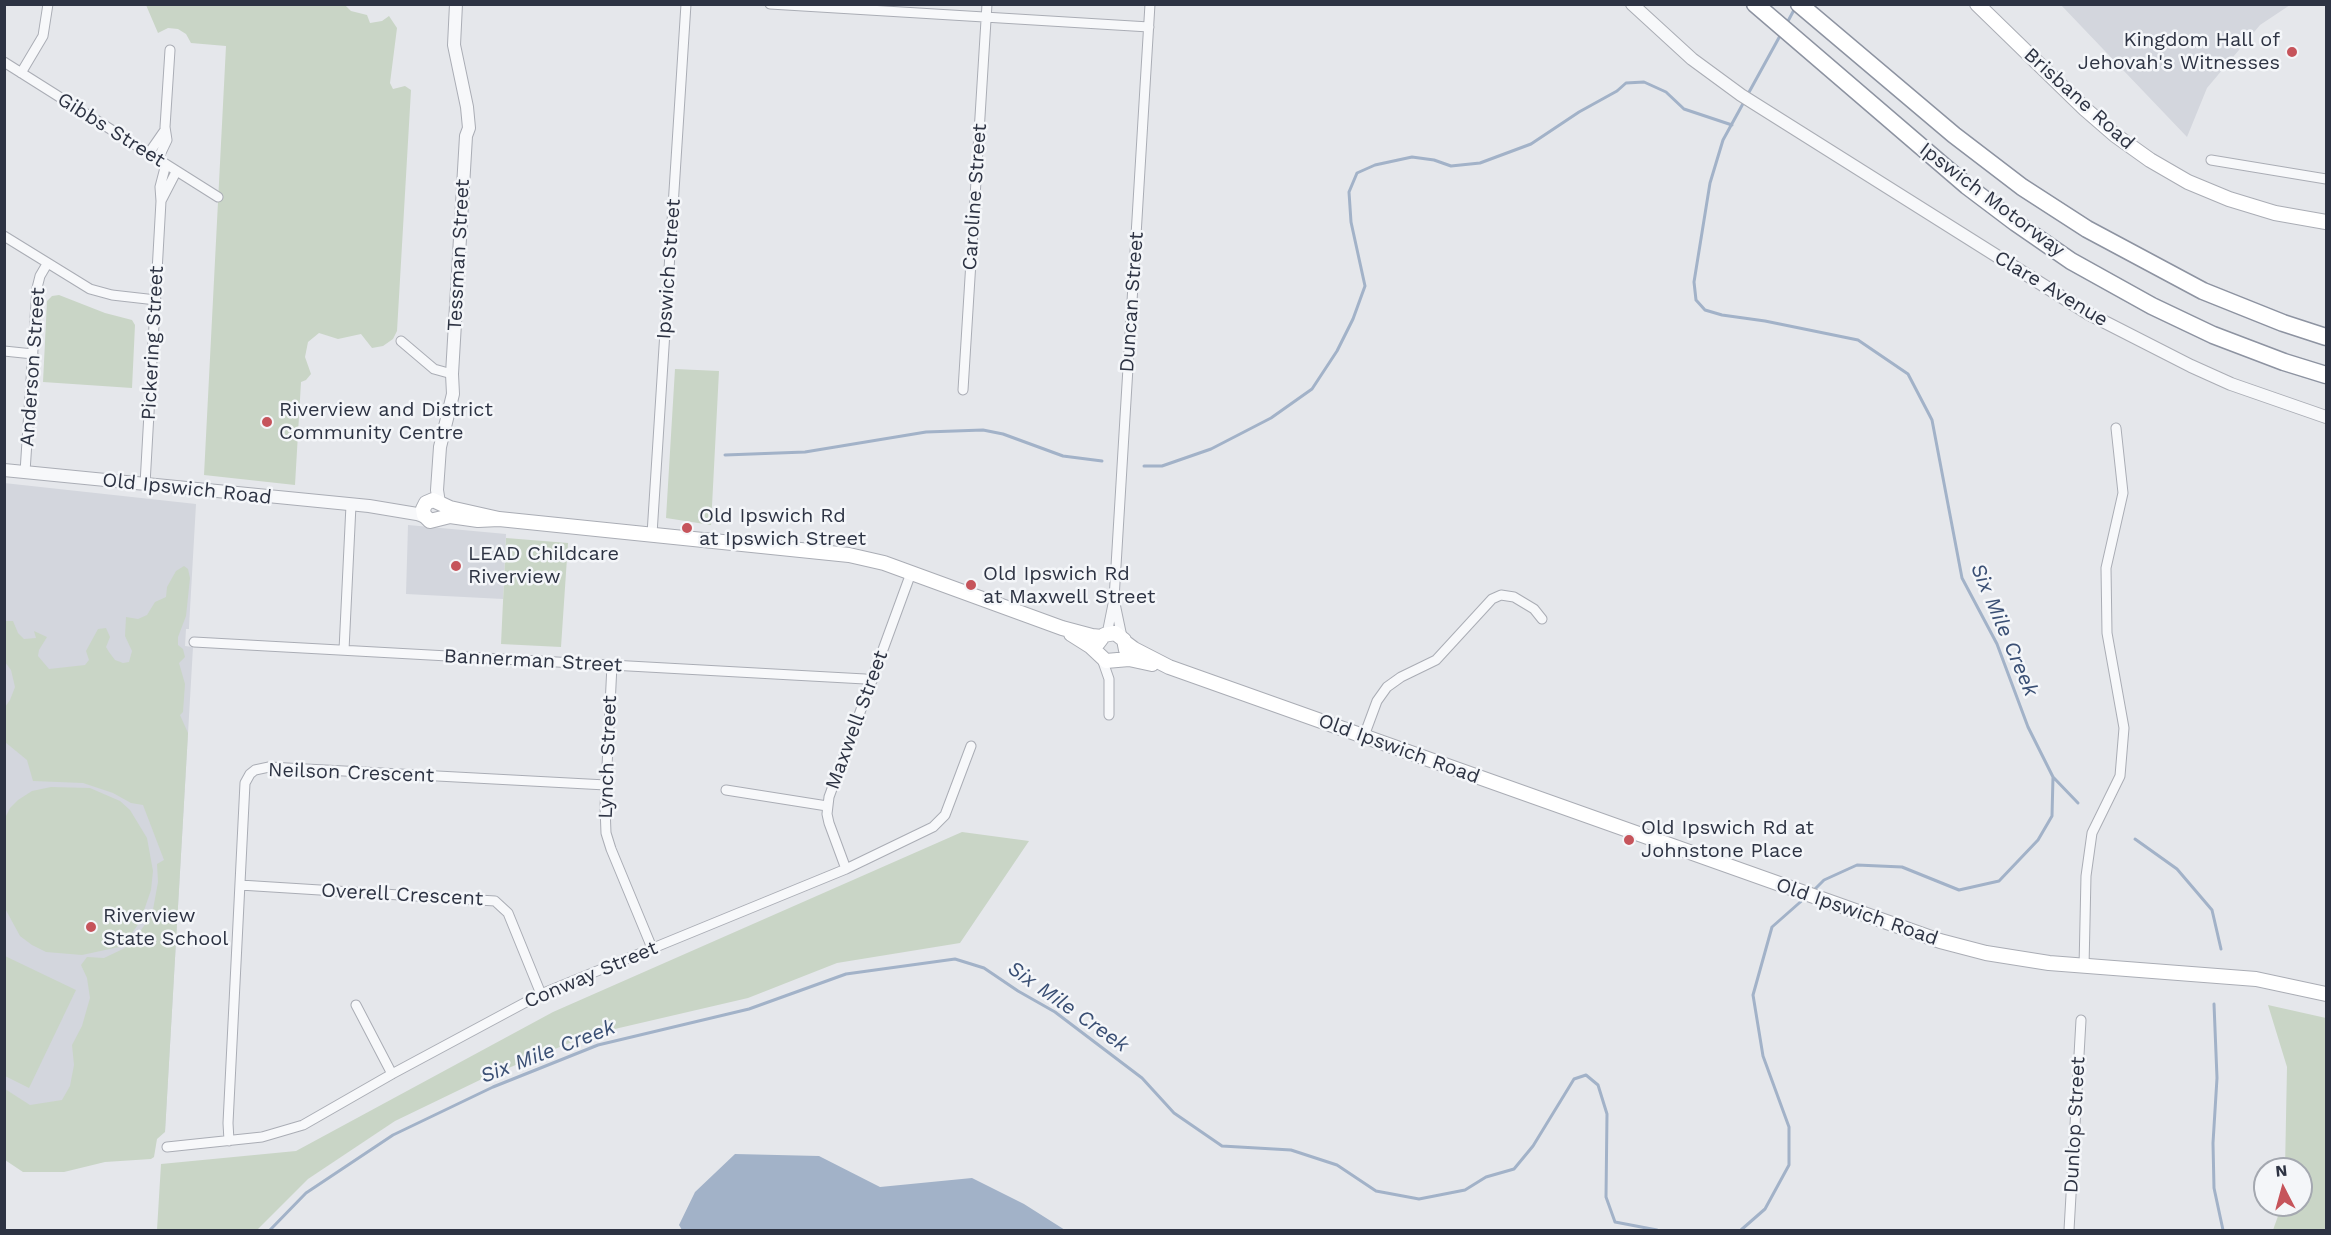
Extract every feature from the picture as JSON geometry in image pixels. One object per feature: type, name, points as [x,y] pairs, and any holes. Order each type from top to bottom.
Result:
[{"type":"highway","name":"Ipswich Motorway","points":[[1755,4],[1975,192],[2071,261],[2152,306],[2213,335],[2325,375]]},
{"type":"highway","name":"Ipswich Motorway","points":[[1799,4],[1971,148],[2022,187],[2087,229],[2203,291],[2283,323],[2326,337]]},
{"type":"main road","name":"Brisbane Road","points":[[1977,4],[2101,123],[2158,165],[2188,182],[2229,199],[2274,213],[2326,222]]},
{"type":"main road","name":"Old Ipswich Road","points":[[433,508],[499,519],[833,553],[884,563],[1062,628],[1092,636],[1104,635]]},
{"type":"main road","name":"Old Ipswich Road","points":[[1062,628],[1108,659],[1129,659],[1169,667],[1842,907],[1960,946],[2025,960],[2084,967],[2256,979],[2326,994]]},
{"type":"main road","points":[[1115,633],[1124,640],[1124,656],[1108,659],[1097,645],[1104,635],[1115,633]]},
{"type":"main road","name":"Old Ipswich Road","points":[[1124,640],[1169,667]]},
{"type":"street","points":[[21,73],[43,36],[48,4]]},
{"type":"street","name":"Tessman Street","points":[[433,508],[430,490],[435,439],[452,374],[465,136],[469,128],[454,45],[456,4]]},
{"type":"street","name":"Ipswich Street","points":[[652,534],[686,4]]},
{"type":"street","points":[[770,4],[1149,27]]},
{"type":"street","name":"Caroline Street","points":[[963,390],[987,4]]},
{"type":"street","name":"Duncan Street","points":[[1104,635],[1114,599],[1150,4]]},
{"type":"street","name":"Clare Avenue","points":[[1632,4],[1692,59],[1741,96],[2109,324],[2231,384],[2326,417]]},
{"type":"street","name":"Pickering Street","points":[[149,153],[164,132],[170,50]]},
{"type":"street","name":"Gibbs Street","points":[[4,62],[218,197]]},
{"type":"street","name":"Pickering Street","points":[[145,484],[161,201],[160,185],[167,142],[165,127]]},
{"type":"street","points":[[2211,160],[2326,179]]},
{"type":"street","name":"Pickering Street","points":[[161,201],[176,172]]},
{"type":"street","points":[[4,236],[90,289],[112,295],[156,300]]},
{"type":"street","name":"Anderson Street","points":[[25,472],[37,288],[40,276],[47,264]]},
{"type":"street","points":[[401,341],[434,369],[452,374]]},
{"type":"street","points":[[4,351],[33,354]]},
{"type":"street","points":[[2084,967],[2086,876],[2092,833],[2120,776],[2124,728],[2107,633],[2106,568],[2123,493],[2116,428]]},
{"type":"street","name":"Old Ipswich Road","points":[[4,470],[351,505],[433,508]]},
{"type":"street","points":[[344,650],[351,505]]},
{"type":"street","name":"Maxwell Street","points":[[846,869],[829,823],[827,806],[910,573]]},
{"type":"street","points":[[1364,736],[1377,701],[1387,687],[1401,677],[1436,660],[1492,599],[1501,595],[1514,597],[1534,609],[1542,619]]},
{"type":"street","name":"Duncan Street","points":[[1114,599],[1124,640]]},
{"type":"street","name":"Bannerman Street","points":[[194,642],[872,681]]},
{"type":"street","points":[[1108,659],[1109,715]]},
{"type":"street","name":"Lynch Street","points":[[612,665],[605,816],[609,842],[652,948]]},
{"type":"street","name":"Conway Street","points":[[167,1147],[275,1135],[303,1125],[541,994],[846,869],[941,821],[971,746]]},
{"type":"street","name":"Neilson Crescent","points":[[229,1141],[228,1123],[245,783],[250,774],[261,768],[606,785]]},
{"type":"street","points":[[726,790],[827,806]]},
{"type":"street","name":"Overell Crescent","points":[[240,885],[495,901],[508,913],[541,994]]},
{"type":"street","points":[[356,1005],[392,1074]]},
{"type":"street","name":"Dunlop Street","points":[[2069,1230],[2081,1020]]},
{"type":"shaded area","points":[[2061,5],[2290,5],[2260,25],[2207,88],[2187,137]]},
{"type":"shaded area","name":"Riverview State School","points":[[4,483],[196,504],[189,629],[186,629],[185,646],[193,647],[165,1132],[5,1122]]},
{"type":"shaded area","name":"LEAD Childcare Riverview","points":[[408,525],[506,534],[503,599],[406,594]]},
{"type":"green space","points":[[146,5],[345,5],[351,11],[367,15],[370,23],[382,21],[389,16],[397,28],[390,83],[393,89],[405,86],[411,90],[397,331],[393,339],[383,346],[372,348],[361,334],[338,339],[319,333],[308,342],[305,357],[311,374],[301,382],[295,485],[204,475],[226,46],[191,43],[186,34],[178,29],[168,28],[158,33]]},
{"type":"green space","points":[[59,295],[105,313],[132,320],[135,325],[132,388],[43,382],[47,301],[52,296]]},
{"type":"green space","points":[[675,369],[719,371],[711,525],[666,518]]},
{"type":"green space","points":[[506,538],[568,543],[561,647],[501,644]]},
{"type":"green space","points":[[184,566],[188,569],[190,578],[186,616],[178,637],[178,645],[183,649],[185,657],[179,663],[185,684],[183,712],[180,715],[188,733],[165,1132],[157,1139],[154,1157],[151,1159],[105,1162],[64,1172],[23,1172],[5,1160],[5,1089],[30,1105],[62,1100],[70,1086],[74,1065],[72,1045],[82,1026],[90,998],[87,978],[81,965],[87,957],[104,958],[125,948],[141,930],[152,915],[158,882],[157,864],[164,860],[143,805],[131,803],[113,793],[83,783],[33,781],[27,760],[5,742],[5,707],[15,687],[11,670],[5,662],[5,621],[13,621],[18,633],[24,639],[36,638],[34,631],[47,637],[38,656],[49,669],[85,665],[89,660],[86,651],[98,629],[106,628],[110,637],[106,647],[109,652],[115,660],[123,663],[129,662],[132,651],[125,636],[126,617],[138,619],[147,615],[155,602],[166,597],[167,587],[176,571]]},
{"type":"green space","points":[[51,787],[90,788],[120,801],[130,810],[147,838],[153,871],[151,890],[140,922],[119,947],[82,955],[46,952],[20,936],[4,906],[5,818],[10,808],[18,800],[32,791]]},
{"type":"green space","points":[[962,832],[1029,841],[960,943],[837,963],[748,998],[589,1035],[484,1078],[395,1121],[308,1179],[257,1230],[157,1230],[161,1164],[296,1151],[553,1012]]},
{"type":"green space","points":[[5,956],[76,990],[29,1088],[5,1076]]},
{"type":"green space","points":[[2268,1005],[2326,1018],[2326,1230],[2273,1230],[2278,1217],[2313,1217],[2313,1157],[2285,1157],[2287,1067]]},
{"type":"water","points":[[735,1154],[819,1156],[880,1187],[972,1178],[1024,1204],[1065,1230],[682,1230],[679,1225],[695,1192]]},
{"type":"waterway","name":"Six Mile Creek","points":[[1787,23],[1795,8]]},
{"type":"waterway","name":"Six Mile Creek","points":[[1748,94],[1781,34]]},
{"type":"waterway","points":[[1144,466],[1162,466],[1211,449],[1271,418],[1312,389],[1337,351],[1353,319],[1365,286],[1351,222],[1349,192],[1357,173],[1375,165],[1412,157],[1434,160],[1451,166],[1480,163],[1531,144],[1579,112],[1617,91],[1626,83],[1644,82],[1666,92],[1684,109],[1732,125]]},
{"type":"waterway","name":"Six Mile Creek","points":[[1745,100],[1723,140],[1710,183],[1694,282],[1696,300],[1705,310],[1722,315],[1765,321],[1858,340],[1908,374],[1932,420],[1962,578],[1997,644],[2028,727],[2053,777],[2052,816],[2038,840],[1999,881],[1959,890],[1902,867],[1857,865],[1824,880],[1813,891]]},
{"type":"waterway","points":[[725,455],[805,452],[926,432],[983,430],[1003,434],[1063,456],[1102,461]]},
{"type":"waterway","points":[[2053,777],[2078,803]]},
{"type":"waterway","points":[[2135,839],[2177,869],[2212,910],[2221,949]]},
{"type":"waterway","name":"Six Mile Creek","points":[[1741,1230],[1765,1209],[1789,1165],[1789,1127],[1763,1056],[1753,995],[1772,927],[1806,897]]},
{"type":"waterway","name":"Six Mile Creek","points":[[270,1230],[306,1193],[393,1135],[493,1087],[598,1045],[749,1009],[846,974],[955,959],[984,968],[1055,1012],[1142,1078],[1174,1113],[1222,1146],[1291,1150],[1337,1165],[1376,1191],[1419,1199],[1465,1190],[1486,1177],[1514,1169],[1533,1146],[1574,1079],[1586,1075],[1598,1085],[1607,1114],[1606,1197],[1615,1222],[1657,1230]]},
{"type":"waterway","points":[[2214,1004],[2217,1078],[2213,1143],[2214,1188],[2223,1230]]},
{"type":"place","name":"Kingdom Hall of Jehovah's Witnesses","points":[[2292,52]]},
{"type":"place","name":"Riverview and District Community Centre","points":[[267,422]]},
{"type":"place","name":"Old Ipswich Rd at Ipswich Street","points":[[687,528]]},
{"type":"place","name":"LEAD Childcare Riverview","points":[[456,566]]},
{"type":"place","name":"Old Ipswich Rd at Maxwell Street","points":[[971,585]]},
{"type":"place","name":"Old Ipswich Rd at Johnstone Place","points":[[1629,840]]},
{"type":"place","name":"Riverview State School","points":[[91,927]]}]
